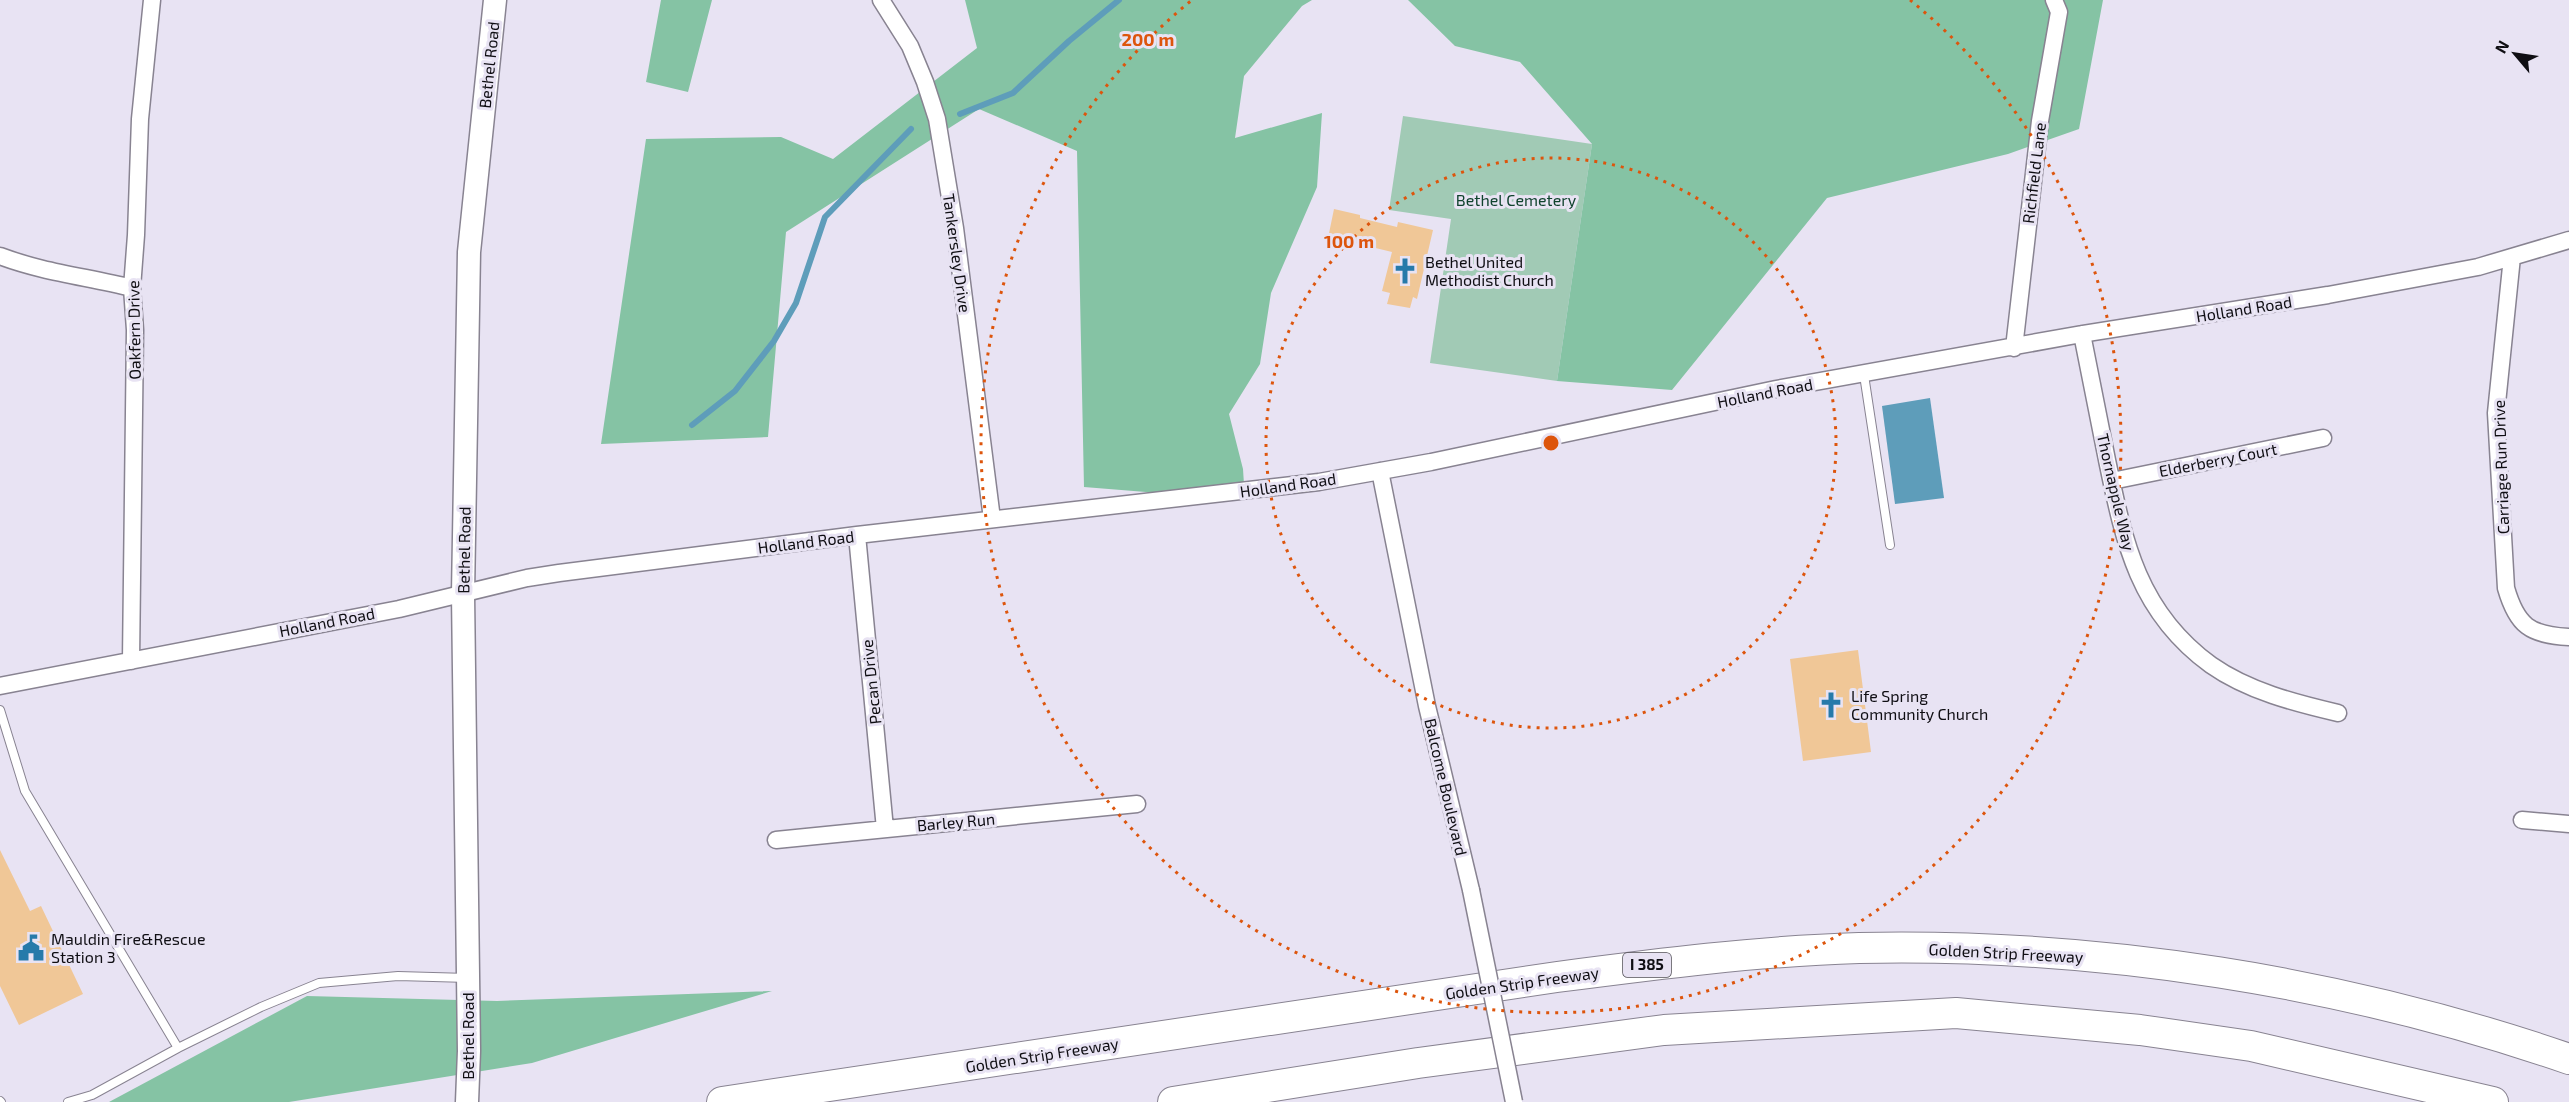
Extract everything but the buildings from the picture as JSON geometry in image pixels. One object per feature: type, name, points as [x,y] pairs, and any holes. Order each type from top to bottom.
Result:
[{"type":"highway","name":"Golden Strip Freeway","points":[[722,1102],[1613,970],[1763,953],[1859,948],[1961,949],[2056,954],[2148,963],[2352,998],[2448,1022],[2569,1059]]},
{"type":"highway","points":[[1173,1102],[1418,1063],[1664,1030],[1956,1013],[2139,1030],[2251,1046],[2493,1102]]},
{"type":"street","name":"Oakfern Drive","points":[[131,661],[135,330],[132,288],[141,119],[152,0]]},
{"type":"street","name":"Bethel Road","points":[[467,1102],[469,1051],[463,594],[469,252],[495,0]]},
{"type":"street","name":"Tankersley Drive","points":[[881,0],[910,46],[937,119],[955,228],[992,519]]},
{"type":"street","name":"Richfield Lane","points":[[2014,348],[2040,122],[2059,12],[2054,0]]},
{"type":"street","name":"Holland Road","points":[[0,686],[399,609],[559,573],[857,535],[1242,492],[1380,471],[1776,389],[2082,334],[2328,295],[2478,267],[2569,240]]},
{"type":"street","points":[[0,256],[31,267],[132,288]]},
{"type":"street","name":"Carriage Run Drive","points":[[2512,256],[2496,413],[2506,588],[2515,613],[2526,627],[2549,636],[2569,637]]},
{"type":"street","name":"Thornapple Way","points":[[2082,334],[2123,535],[2135,571],[2154,607],[2180,639],[2210,664],[2244,683],[2309,706],[2338,713]]},
{"type":"street","name":"Elderberry Court","points":[[2112,481],[2323,438]]},
{"type":"street","name":"Balcome Boulevard","points":[[1380,471],[1427,706],[1471,890],[1514,1102]]},
{"type":"street","name":"Pecan Drive","points":[[857,535],[885,829]]},
{"type":"street","name":"Barley Run","points":[[776,840],[1137,804]]},
{"type":"street","points":[[2522,820],[2569,824]]},
{"type":"lane","points":[[1864,375],[1890,545]]},
{"type":"lane","points":[[0,710],[25,791],[178,1048]]},
{"type":"lane","points":[[68,1102],[92,1095],[178,1048],[261,1007],[319,983],[398,976],[468,978]]},
{"type":"green space","points":[[661,0],[712,0],[688,92],[646,82]]},
{"type":"green space","points":[[965,0],[1312,0],[1302,6],[1244,76],[1235,138],[1322,113],[1317,187],[1271,293],[1260,364],[1229,414],[1243,469],[1245,500],[1084,487],[1077,151],[979,109],[786,232],[768,437],[601,444],[646,139],[781,137],[833,159],[977,48]]},
{"type":"green space","points":[[1408,0],[2103,0],[2079,129],[2008,154],[1827,198],[1672,390],[1557,381],[1592,144],[1520,62],[1455,46]]},
{"type":"green space","name":"Bethel Cemetery","points":[[1403,116],[1592,144],[1557,381],[1430,363],[1451,219],[1389,210]]},
{"type":"green space","points":[[772,991],[532,1063],[289,1102],[109,1102],[307,996],[497,1001]]},
{"type":"water","points":[[1930,398],[1944,498],[1895,504],[1882,406]]},
{"type":"waterway","points":[[960,114],[1013,93],[1069,41],[1119,0]]},
{"type":"waterway","points":[[692,425],[735,391],[774,341],[796,303],[825,217],[911,129]]},
{"type":"place","name":"Bethel United Methodist Church","points":[[1405,271]]},
{"type":"place","name":"Life Spring Community Church","points":[[1831,705]]},
{"type":"place","name":"Mauldin Fire&Rescue Station 3","points":[[31,948]]}]
